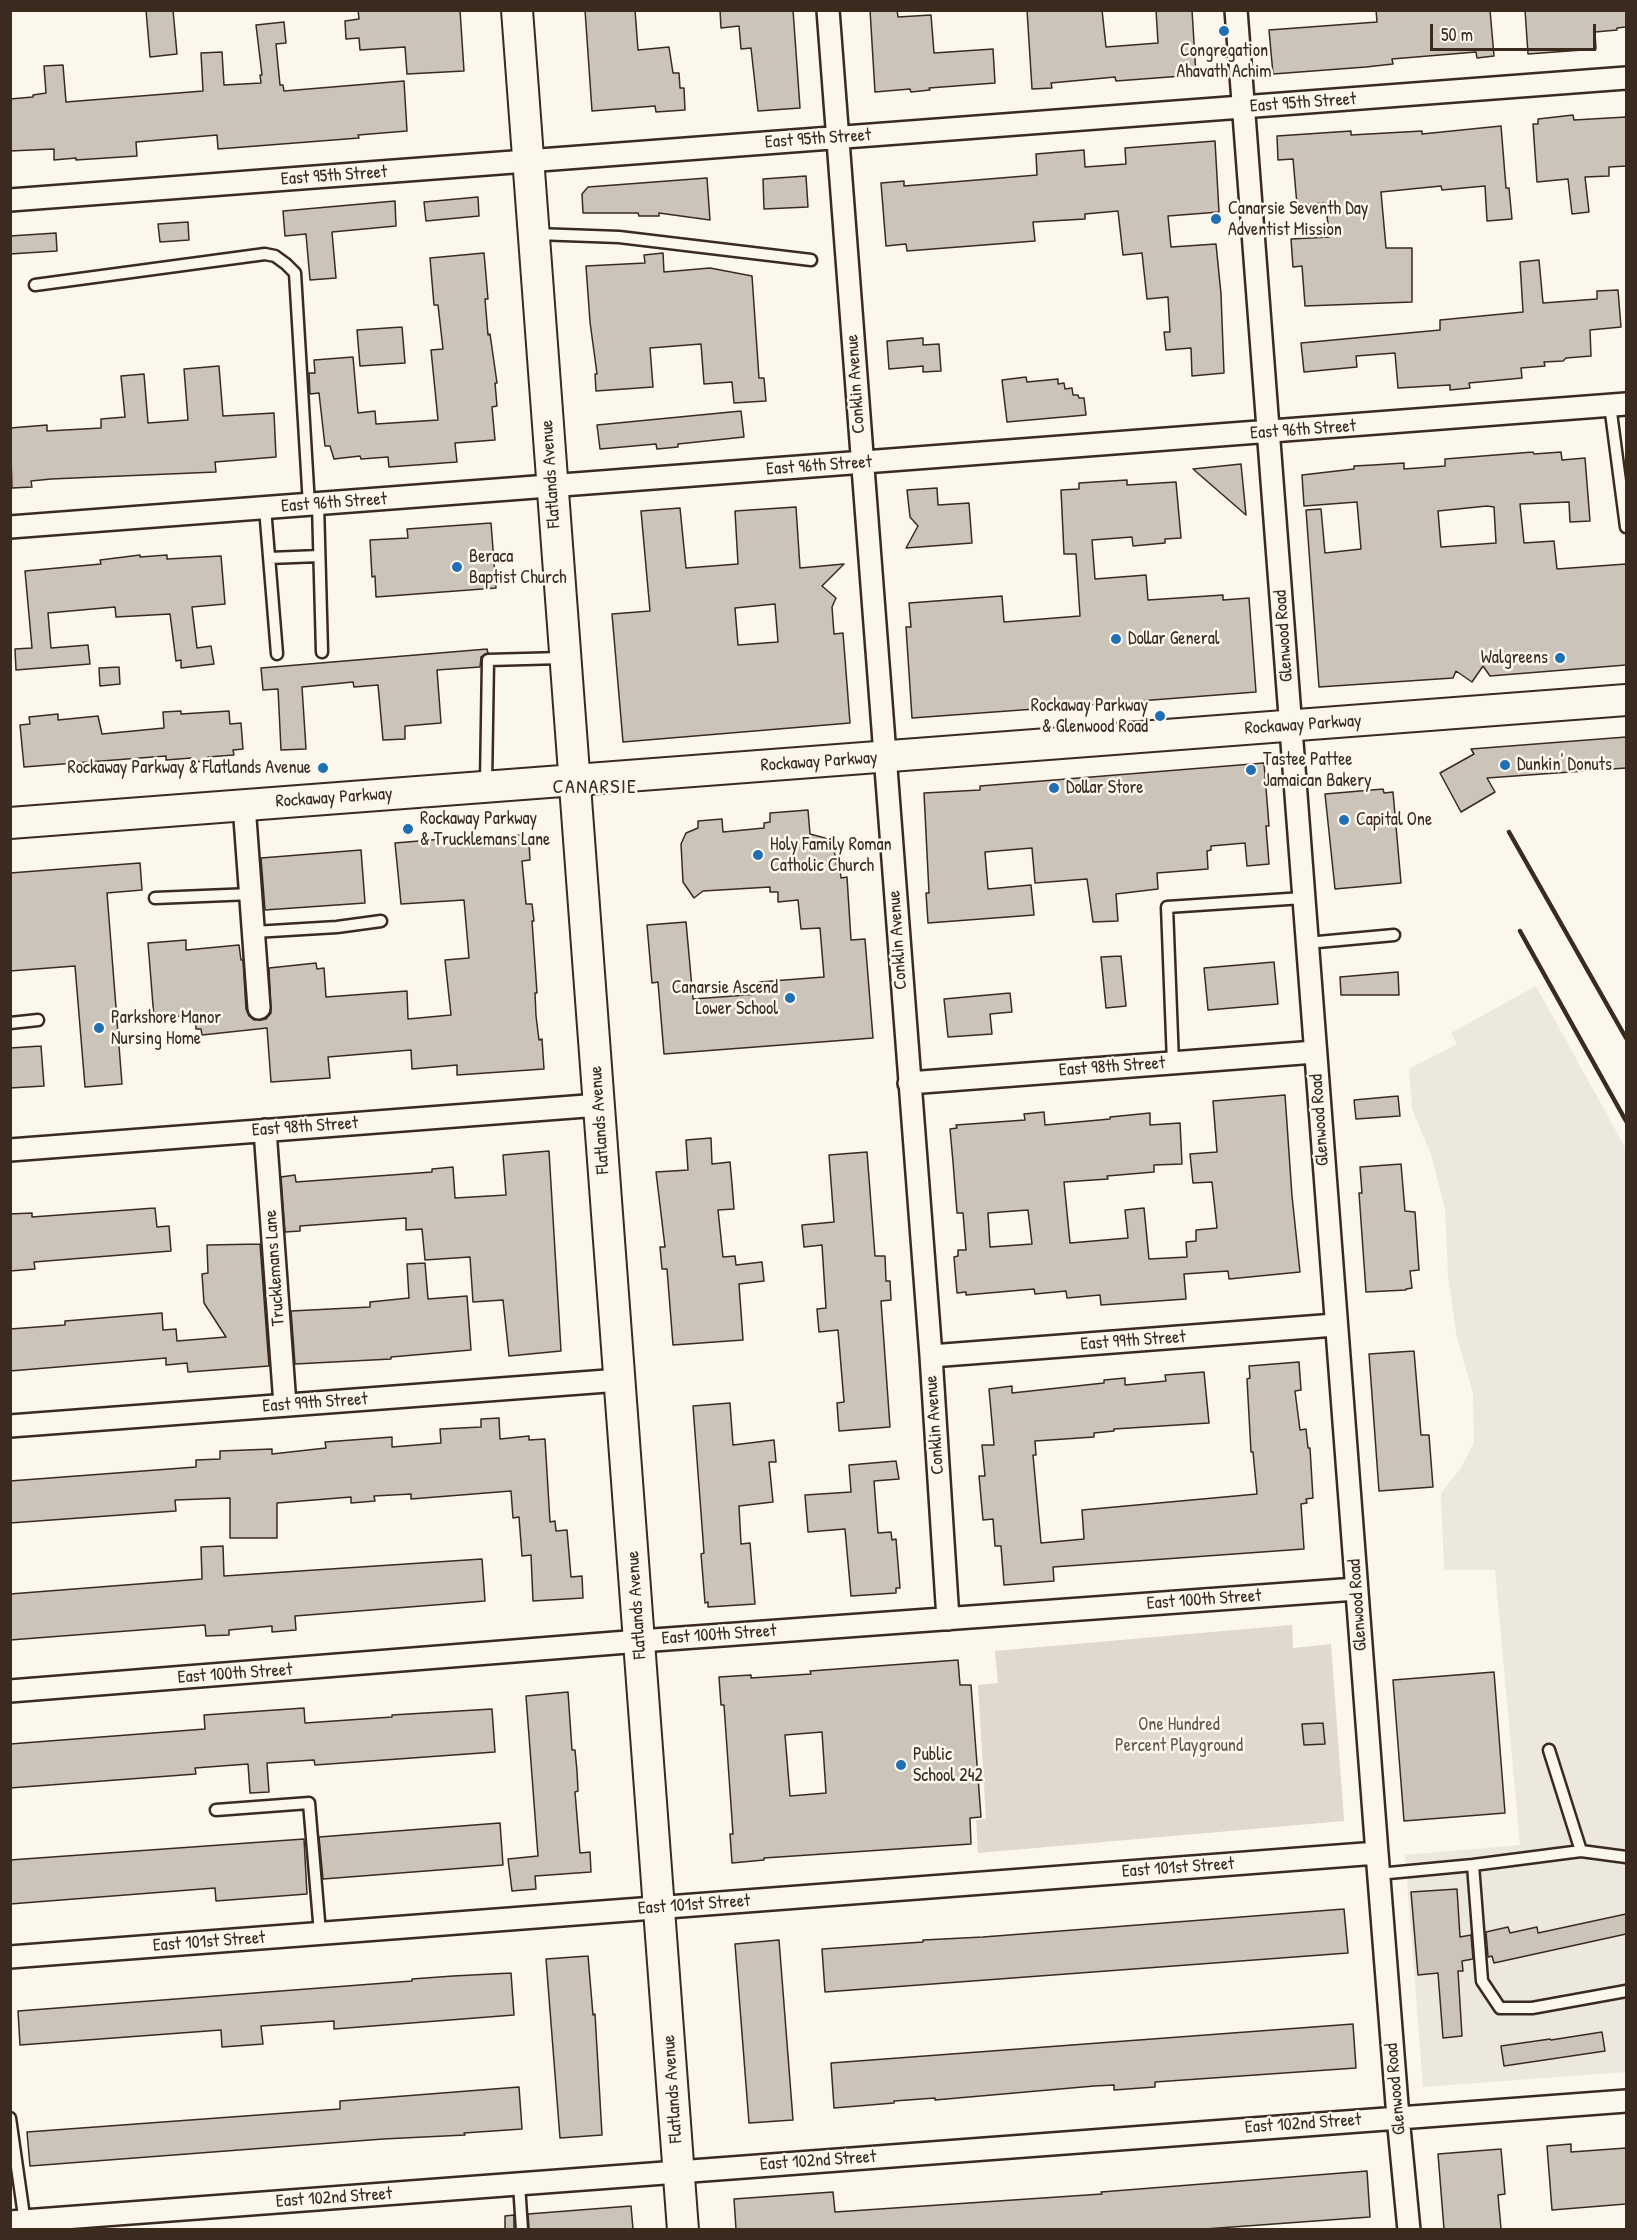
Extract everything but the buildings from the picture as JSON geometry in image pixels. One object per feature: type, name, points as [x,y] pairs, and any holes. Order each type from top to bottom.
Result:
[{"type":"main road","name":"Flatlands Avenue","points":[[517,10],[684,2229]]},
{"type":"main road","name":"Rockaway Parkway","points":[[10,823],[1626,700]]},
{"type":"street","name":"Conklin Avenue","points":[[828,10],[931,1356],[948,1619]]},
{"type":"street","name":"Glenwood Road","points":[[1236,10],[1335,1326],[1377,1864],[1409,2229]]},
{"type":"street","name":"East 95th Street","points":[[10,200],[1626,78]]},
{"type":"street","name":"East 96th Street","points":[[10,527],[1618,404]]},
{"type":"street","points":[[244,805],[259,1008]]},
{"type":"street","name":"East 98th Street","points":[[909,1083],[1315,1052]]},
{"type":"street","name":"East 98th Street","points":[[10,1150],[599,1105]]},
{"type":"street","name":"Trucklemans Lane","points":[[265,1131],[285,1405]]},
{"type":"street","name":"East 99th Street","points":[[931,1356],[1335,1326]]},
{"type":"street","name":"East 99th Street","points":[[10,1426],[620,1380]]},
{"type":"street","name":"East 100th Street","points":[[10,1691],[1356,1588]]},
{"type":"street","name":"East 101st Street","points":[[10,1957],[659,1908],[1377,1864]]},
{"type":"street","name":"East 102nd Street","points":[[20,2224],[1626,2101]]},
{"type":"lane","points":[[533,234],[619,237],[811,260]]},
{"type":"lane","points":[[35,285],[265,255],[275,256],[295,273],[313,505],[320,556],[322,652]]},
{"type":"lane","points":[[1618,404],[1626,527]]},
{"type":"lane","points":[[265,508],[277,654]]},
{"type":"lane","points":[[269,558],[320,556]]},
{"type":"lane","points":[[486,787],[488,660],[566,658]]},
{"type":"lane","points":[[155,898],[251,894]]},
{"type":"lane","points":[[1173,1063],[1167,907],[1303,898]]},
{"type":"lane","points":[[254,932],[337,927],[381,921]]},
{"type":"lane","points":[[1306,943],[1394,935]]},
{"type":"lane","points":[[10,1023],[38,1020]]},
{"type":"lane","points":[[1549,1750],[1581,1851]]},
{"type":"lane","points":[[216,1810],[309,1803],[320,1933]]},
{"type":"lane","points":[[1377,1864],[1473,1865],[1581,1851],[1626,1857]]},
{"type":"lane","points":[[1473,1865],[1482,1981],[1500,2008],[1532,2008],[1626,1990]]},
{"type":"lane","points":[[10,2118],[20,2224]]},
{"type":"lane","points":[[519,2184],[522,2229]]},
{"type":"shaded area","points":[[1536,986],[1626,1149],[1626,2072],[1423,2087],[1405,1855],[1520,1845],[1495,1570],[1444,1570],[1441,1493],[1461,1468],[1474,1443],[1473,1394],[1457,1338],[1448,1275],[1445,1209],[1431,1154],[1412,1109],[1409,1069],[1457,1044],[1451,1033]]},
{"type":"green space","name":"One Hundred Percent Playground","points":[[1292,1625],[1293,1648],[1331,1644],[1344,1821],[978,1853],[976,1820],[986,1819],[978,1685],[998,1683],[995,1651]]},
{"type":"railway","points":[[1509,832],[1626,1038]]},
{"type":"railway","points":[[1520,931],[1626,1121]]},
{"type":"place","name":"Congregation Ahavath Achim","points":[[1224,31]]},
{"type":"place","name":"Canarsie Seventh Day Adventist Mission","points":[[1216,219]]},
{"type":"place","name":"Beraca Baptist Church","points":[[457,567]]},
{"type":"place","name":"Dollar General","points":[[1116,639]]},
{"type":"place","name":"Walgreens","points":[[1560,658]]},
{"type":"place","name":"Rockaway Parkway & Glenwood Road","points":[[1160,716]]},
{"type":"place","name":"Dunkin' Donuts","points":[[1505,765]]},
{"type":"place","name":"Rockaway Parkway & Flatlands Avenue","points":[[323,768]]},
{"type":"place","name":"Tastee Pattee Jamaican Bakery","points":[[1251,770]]},
{"type":"place","name":"Dollar Store","points":[[1054,788]]},
{"type":"place","name":"Capital One","points":[[1344,820]]},
{"type":"place","name":"Rockaway Parkway & Trucklemans Lane","points":[[408,829]]},
{"type":"place","name":"Holy Family Roman Catholic Church","points":[[758,855]]},
{"type":"place","name":"Canarsie Ascend Lower School","points":[[790,998]]},
{"type":"place","name":"Parkshore Manor Nursing Home","points":[[99,1028]]},
{"type":"place","name":"Public School 242","points":[[901,1765]]},
{"type":"district","name":"CANARSIE","points":[[595,788]]}]
